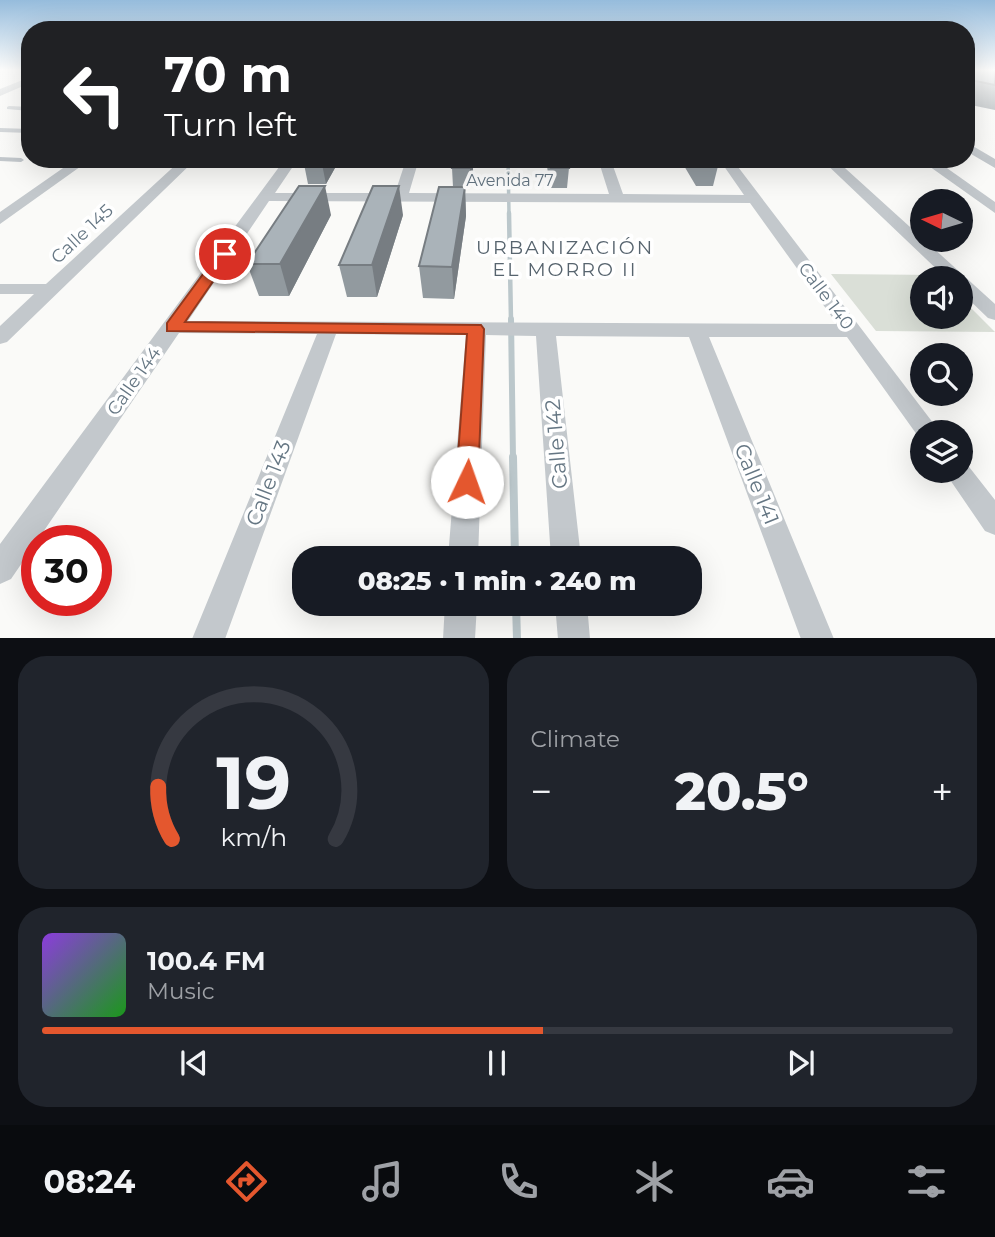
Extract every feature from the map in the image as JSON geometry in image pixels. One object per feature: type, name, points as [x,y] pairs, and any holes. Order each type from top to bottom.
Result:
[{"type":"street","points":[[975,143],[995,155]]},
{"type":"street","points":[[975,152],[995,164]]},
{"type":"street","points":[[0,219],[72,168]]},
{"type":"street","name":"Calle 145","points":[[0,337],[180,168]]},
{"type":"street","name":"Calle 144","points":[[0,569],[286,168]]},
{"type":"street","points":[[401,197],[410,168]]},
{"type":"street","points":[[606,168],[617,198]]},
{"type":"street","name":"Calle 140","points":[[732,168],[919,420]]},
{"type":"street","points":[[837,168],[943,266]]},
{"type":"street","points":[[938,168],[995,209]]},
{"type":"street","name":"Avenida 77","points":[[266,197],[755,199]]},
{"type":"street","points":[[0,289],[51,289]]},
{"type":"street","points":[[973,289],[995,294]]},
{"type":"street","points":[[973,294],[995,314]]},
{"type":"street","points":[[173,327],[852,331]]},
{"type":"street","name":"Calle 143","points":[[208,638],[329,328]]},
{"type":"street","points":[[464,546],[485,329]]},
{"type":"street","name":"Calle 142","points":[[545,329],[565,546]]},
{"type":"street","name":"Calle 141","points":[[696,330],[818,638]]},
{"type":"street","points":[[966,483],[995,523]]},
{"type":"street","points":[[459,638],[460,616]]},
{"type":"street","points":[[572,616],[574,638]]},
{"type":"lane","points":[[9,108],[21,109]]},
{"type":"lane","points":[[0,130],[21,131]]},
{"type":"lane","points":[[0,159],[21,160]]},
{"type":"shaded area","points":[[831,274],[910,275],[910,329],[973,329],[973,310],[995,332],[876,331]]},
{"type":"building","points":[[299,186],[325,186],[280,264],[247,264]]},
{"type":"building","points":[[373,186],[399,186],[372,265],[339,265]]},
{"type":"building","points":[[439,187],[465,187],[452,267],[419,266]]},
{"type":"waterway","points":[[508,168],[509,214]]},
{"type":"waterway","points":[[509,213],[511,321]]},
{"type":"waterway","points":[[511,319],[513,459]]},
{"type":"waterway","points":[[513,457],[515,546]]},
{"type":"waterway","points":[[516,616],[517,638]]},
{"type":"district","name":"URBANIZACIÓN EL MORRO II","points":[[565,258]]},
{"type":"route","points":[[225,254],[173,327],[476,329],[467,482]]}]
